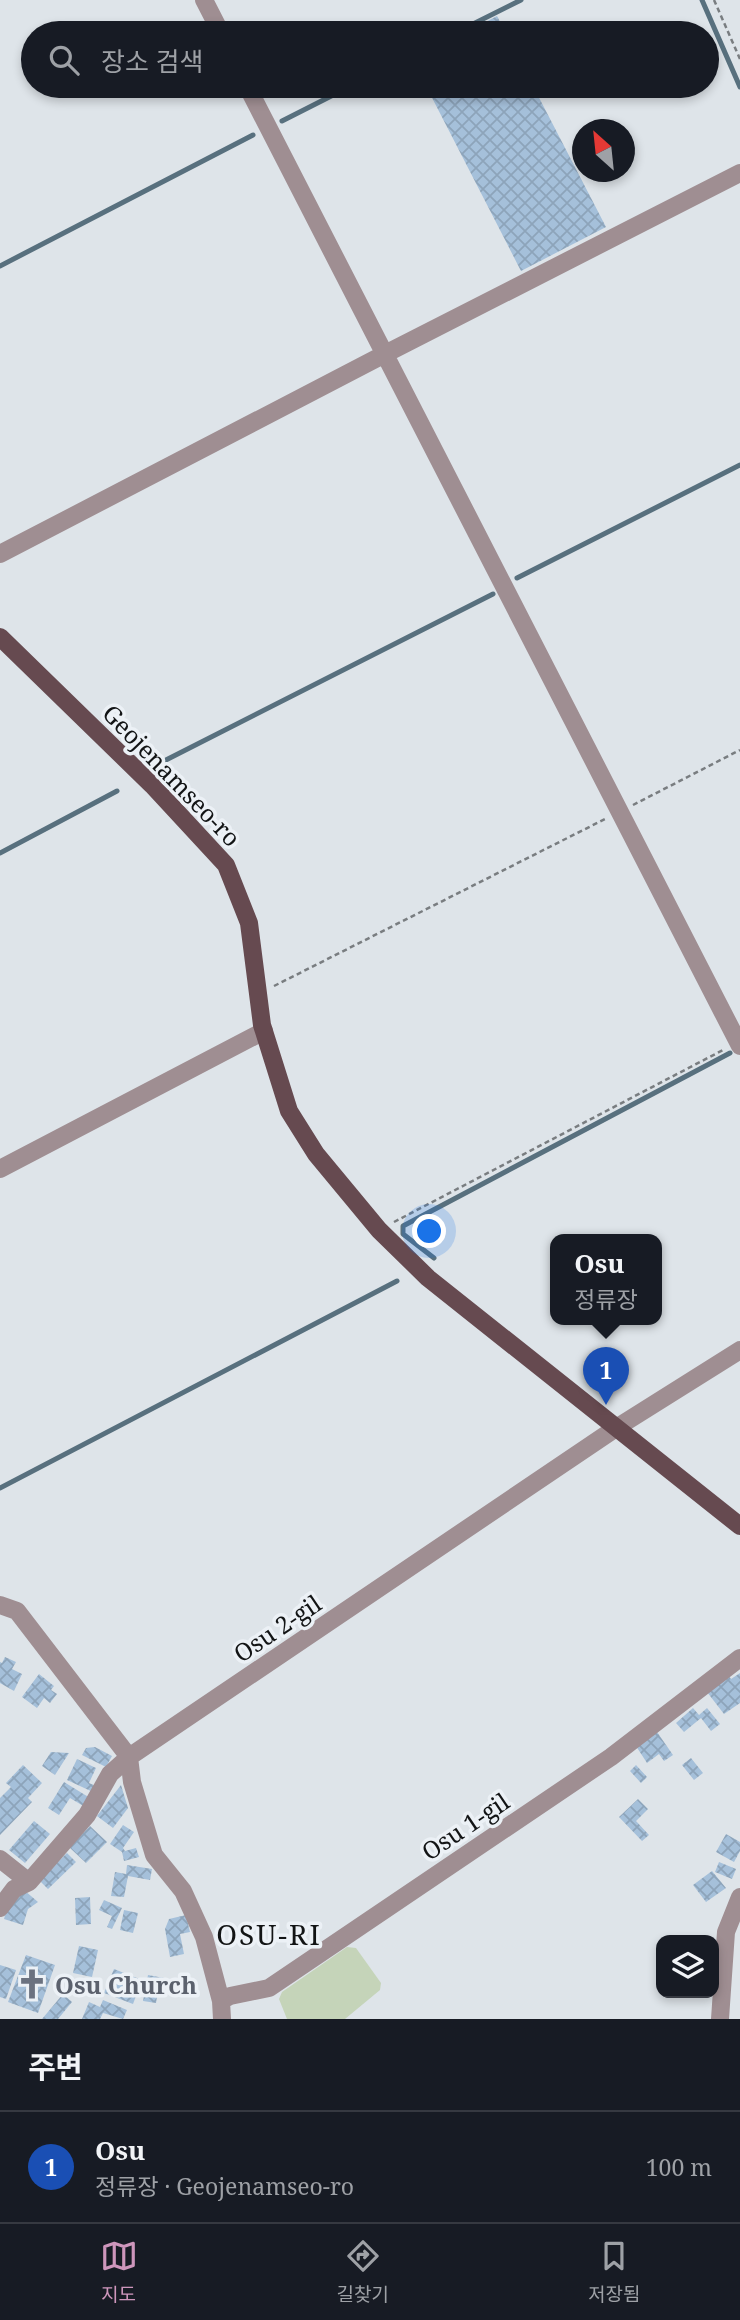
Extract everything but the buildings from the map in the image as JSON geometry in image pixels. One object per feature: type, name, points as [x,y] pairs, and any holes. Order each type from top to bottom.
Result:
[{"type":"main road","name":"Geojenamseo-ro","points":[[0,637],[152,785],[226,865],[249,923],[264,1031],[289,1111],[316,1154],[379,1230],[445,1292],[740,1526]]},
{"type":"street","points":[[204,0],[214,21]]},
{"type":"street","points":[[253,98],[739,1044]]},
{"type":"street","points":[[0,554],[740,173]]},
{"type":"street","points":[[0,1169],[264,1031]]},
{"type":"street","name":"Osu 2-gil","points":[[0,1908],[13,1889],[29,1882],[87,1815],[110,1774],[129,1757],[616,1428],[740,1350]]},
{"type":"street","points":[[0,1605],[17,1611],[129,1757],[132,1782],[154,1855],[183,1891],[204,1937],[221,2001],[222,2019]]},
{"type":"street","name":"Osu 1-gil","points":[[221,2001],[230,1996],[269,1988],[611,1757],[740,1658]]},
{"type":"street","points":[[0,1858],[29,1882]]},
{"type":"street","points":[[720,2019],[726,1932],[740,1897]]},
{"type":"path","points":[[714,0],[740,60]]},
{"type":"path","points":[[258,994],[740,750]]},
{"type":"path","points":[[379,1230],[739,1044]]},
{"type":"green space","points":[[347,1947],[356,1948],[381,1983],[380,1990],[345,2019],[287,2019],[279,1999],[282,1992]]},
{"type":"waterway","points":[[479,21],[521,0]]},
{"type":"waterway","points":[[702,0],[711,21]]},
{"type":"waterway","points":[[719,39],[740,87]]},
{"type":"waterway","points":[[282,121],[327,98]]},
{"type":"waterway","points":[[0,266],[253,135]]},
{"type":"waterway","points":[[517,578],[740,465]]},
{"type":"waterway","points":[[162,762],[493,594]]},
{"type":"waterway","points":[[0,853],[117,791]]},
{"type":"waterway","points":[[434,1258],[403,1234],[403,1226],[730,1053]]},
{"type":"waterway","points":[[0,1488],[397,1281]]},
{"type":"place","name":"Osu","points":[[606,1405]]},
{"type":"place","name":"Osu Church","points":[[32,1984]]},
{"type":"district","name":"OSU-RI","points":[[269,1934]]}]
